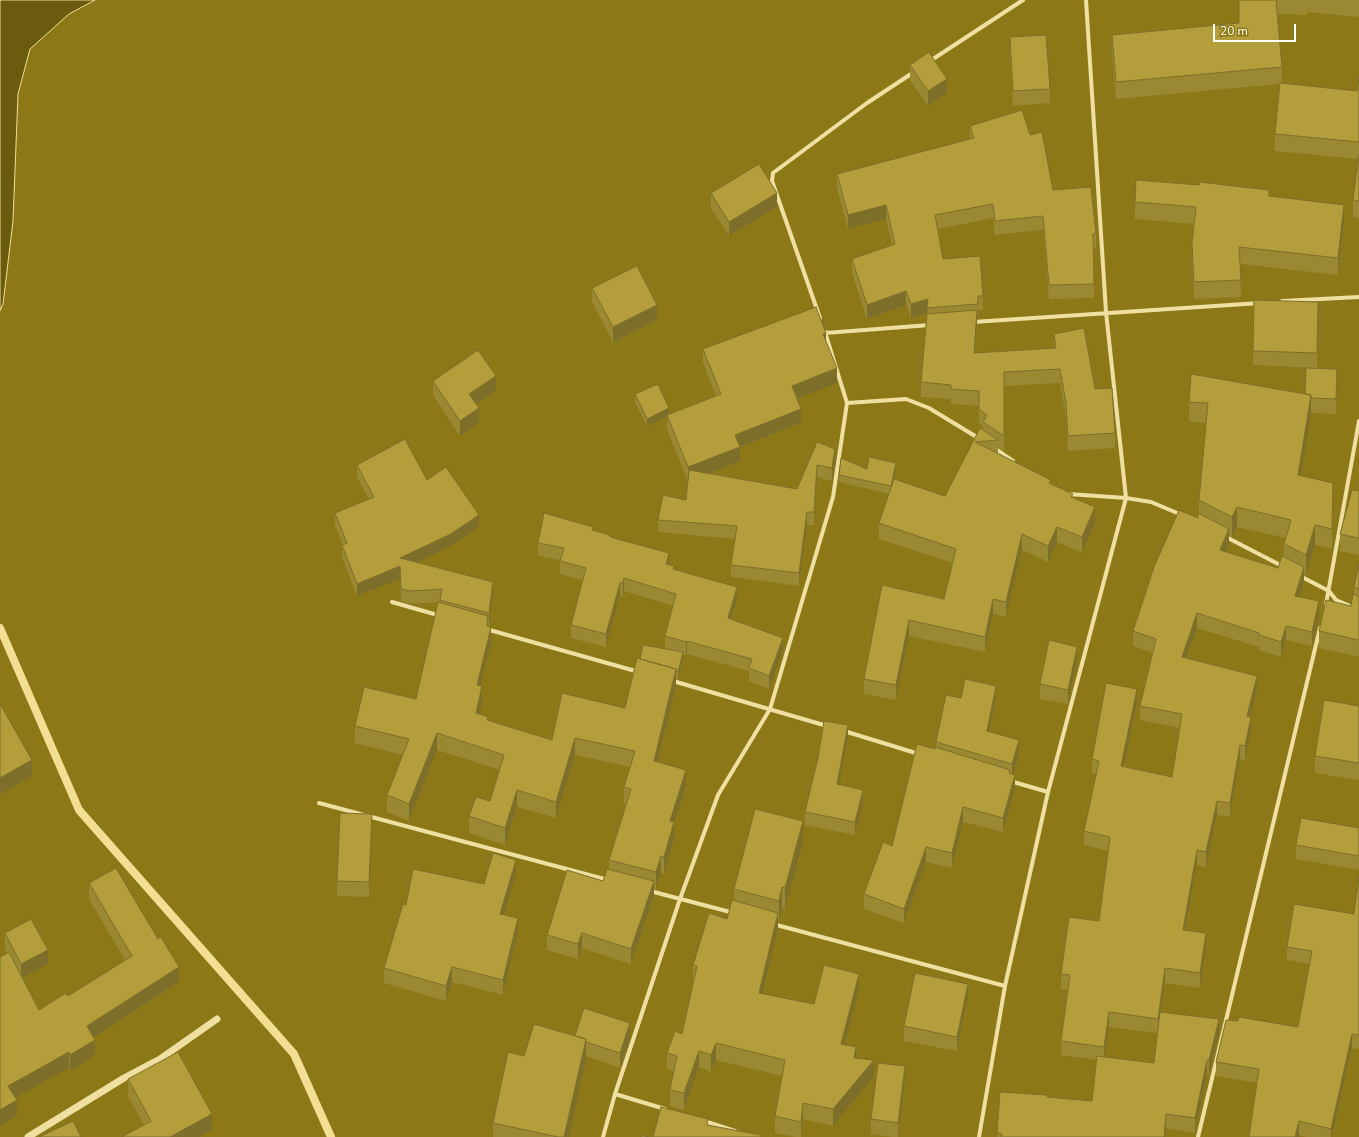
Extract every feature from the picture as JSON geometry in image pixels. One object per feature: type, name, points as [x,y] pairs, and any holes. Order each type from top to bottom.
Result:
[{"type":"street","points":[[926,64],[1023,0]]},
{"type":"street","points":[[979,1137],[1004,986],[1048,792],[1126,498],[1106,312],[1086,0]]},
{"type":"street","points":[[603,1137],[615,1094],[680,899],[718,795],[770,708],[833,497],[847,403],[825,333],[772,181],[774,172],[867,103],[919,69]]},
{"type":"street","points":[[1280,301],[1359,297]]},
{"type":"street","points":[[965,322],[1264,302]]},
{"type":"street","points":[[825,333],[934,325]]},
{"type":"street","points":[[847,403],[906,399],[929,408],[984,441]]},
{"type":"street","points":[[1325,606],[1329,591],[1359,422]]},
{"type":"street","points":[[990,446],[1016,463]]},
{"type":"street","points":[[1062,494],[1126,498],[1151,502],[1186,517]]},
{"type":"street","points":[[1220,534],[1288,570]]},
{"type":"street","points":[[1295,573],[1329,591],[1336,600],[1359,610]]},
{"type":"street","points":[[392,602],[445,617]]},
{"type":"street","points":[[1198,1137],[1322,621]]},
{"type":"street","points":[[483,628],[641,672]]},
{"type":"street","points":[[664,679],[770,708],[830,727]]},
{"type":"street","points":[[838,729],[928,756]]},
{"type":"street","points":[[1003,779],[1048,792]]},
{"type":"street","points":[[319,803],[611,880]]},
{"type":"street","points":[[642,889],[742,916]]},
{"type":"street","points":[[765,922],[1004,986]]},
{"type":"street","points":[[28,1137],[124,1078],[160,1058],[217,1019]]},
{"type":"street","points":[[615,1094],[668,1110]]},
{"type":"street","points":[[697,1119],[742,1132]]},
{"type":"shaded area","points":[[0,0],[95,0],[69,14],[30,49],[18,94],[13,221],[3,304],[0,311]]},
{"type":"building","points":[[1239,0],[1276,0],[1282,67],[1116,82],[1112,35],[1239,23]]},
{"type":"building","points":[[1046,35],[1050,89],[1013,91],[1010,37]]},
{"type":"building","points":[[929,52],[947,79],[928,91],[910,65]]},
{"type":"building","points":[[1359,77],[1359,142],[1275,134],[1280,83],[1357,91]]},
{"type":"building","points":[[1022,110],[1030,135],[1042,132],[1053,190],[1091,187],[1096,233],[1093,234],[1094,284],[1049,285],[1043,216],[995,221],[993,204],[935,215],[943,259],[980,256],[983,296],[978,296],[978,304],[927,308],[928,299],[911,304],[906,291],[867,305],[852,259],[895,244],[886,205],[848,215],[837,174],[974,138],[970,126]]},
{"type":"building","points":[[1359,155],[1359,201],[1353,200]]},
{"type":"building","points":[[759,164],[777,193],[729,222],[711,193]]},
{"type":"building","points":[[1136,180],[1199,185],[1199,182],[1269,190],[1269,196],[1344,205],[1338,258],[1239,247],[1241,280],[1194,282],[1192,244],[1196,207],[1135,202]]},
{"type":"building","points":[[637,266],[657,305],[613,327],[592,288]]},
{"type":"building","points":[[1254,300],[1318,302],[1317,353],[1253,351]]},
{"type":"building","points":[[816,307],[826,333],[823,334],[837,368],[792,386],[801,409],[735,435],[740,447],[688,467],[667,415],[721,394],[703,349]]},
{"type":"building","points":[[977,310],[974,353],[1056,348],[1054,334],[1084,328],[1095,389],[1112,388],[1115,433],[1068,436],[1066,403],[1060,369],[1004,372],[1004,436],[983,422],[987,415],[979,409],[979,391],[951,389],[951,385],[921,382],[927,314]]},
{"type":"building","points":[[478,350],[496,376],[469,394],[479,408],[460,421],[433,381]]},
{"type":"building","points":[[1306,368],[1337,369],[1336,399],[1311,398],[1311,395],[1305,394]]},
{"type":"building","points":[[1191,374],[1311,395],[1298,475],[1333,483],[1332,529],[1315,525],[1306,555],[1284,544],[1291,520],[1237,507],[1232,517],[1199,500],[1208,403],[1189,402]]},
{"type":"building","points":[[658,384],[669,408],[647,419],[635,394]]},
{"type":"building","points":[[980,428],[998,440],[975,442],[1051,480],[1049,483],[1073,494],[1071,497],[1095,507],[1082,537],[1057,527],[1048,546],[1022,534],[1006,602],[993,599],[985,637],[909,620],[896,685],[864,679],[882,585],[944,599],[956,549],[879,523],[894,479],[945,496]]},
{"type":"building","points":[[405,439],[427,480],[446,467],[479,515],[449,535],[400,558],[493,582],[489,613],[440,600],[442,589],[411,591],[401,589],[400,566],[357,584],[342,545],[347,543],[335,513],[374,497],[357,465]]},
{"type":"building","points":[[817,442],[835,449],[832,468],[817,465],[814,512],[807,512],[799,573],[731,565],[737,526],[658,520],[663,495],[686,500],[689,470],[797,489]]},
{"type":"building","points":[[869,457],[896,463],[891,486],[839,475],[841,458],[867,469]]},
{"type":"building","points":[[1352,490],[1359,491],[1359,538],[1340,534]]},
{"type":"building","points":[[1179,510],[1198,518],[1198,513],[1229,529],[1220,550],[1278,568],[1282,556],[1304,567],[1295,596],[1319,601],[1312,632],[1286,626],[1281,642],[1259,635],[1259,633],[1197,613],[1182,657],[1257,676],[1247,716],[1251,717],[1245,746],[1240,745],[1230,803],[1217,801],[1206,852],[1197,850],[1183,930],[1206,933],[1200,973],[1165,968],[1158,1019],[1109,1012],[1104,1047],[1061,1041],[1070,975],[1061,974],[1069,917],[1099,921],[1110,837],[1084,831],[1099,761],[1092,759],[1106,683],[1137,689],[1121,766],[1172,777],[1182,714],[1140,706],[1156,639],[1133,631],[1154,567]]},
{"type":"building","points":[[544,513],[593,527],[592,530],[610,535],[610,537],[669,553],[666,564],[674,566],[673,569],[737,587],[728,618],[783,638],[769,676],[749,668],[752,659],[665,636],[676,594],[624,578],[623,583],[620,583],[606,634],[571,625],[586,568],[560,561],[564,548],[538,543]]},
{"type":"building","points":[[1359,564],[1359,589],[1354,587]]},
{"type":"building","points":[[1353,594],[1359,597],[1359,640],[1319,631],[1326,600],[1351,606]]},
{"type":"building","points":[[438,602],[488,616],[487,626],[491,627],[477,685],[482,686],[476,713],[488,717],[487,720],[552,740],[562,693],[625,708],[637,658],[676,669],[654,761],[686,770],[670,821],[674,822],[664,857],[661,856],[656,872],[609,860],[631,789],[624,787],[635,751],[575,738],[556,802],[517,790],[505,828],[469,816],[476,797],[490,801],[504,755],[437,733],[409,804],[387,795],[409,739],[355,726],[364,687],[416,699]]},
{"type":"building","points":[[1049,640],[1077,647],[1068,690],[1040,684]]},
{"type":"building","points":[[643,645],[683,652],[678,672],[676,669],[640,659]]},
{"type":"building","points":[[965,679],[996,686],[987,731],[1019,740],[1012,764],[936,742],[946,695],[961,698]]},
{"type":"building","points":[[1324,700],[1359,706],[1359,763],[1315,756]]},
{"type":"building","points":[[0,704],[32,760],[0,778]]},
{"type":"building","points":[[824,721],[848,725],[837,784],[863,790],[855,822],[805,812],[818,758]]},
{"type":"building","points":[[917,744],[935,749],[935,747],[1010,770],[1009,773],[1015,775],[1003,818],[963,807],[952,853],[926,847],[904,909],[864,894],[883,842],[892,846]]},
{"type":"building","points":[[755,809],[803,821],[785,888],[782,887],[779,901],[734,889]]},
{"type":"building","points":[[340,813],[372,814],[369,882],[337,881]]},
{"type":"building","points":[[1301,818],[1359,828],[1359,856],[1296,845]]},
{"type":"building","points":[[493,853],[516,860],[500,914],[518,918],[503,980],[452,967],[446,986],[384,968],[403,904],[406,905],[413,869],[484,884]]},
{"type":"building","points":[[116,868],[158,939],[161,937],[179,967],[87,1026],[95,1040],[70,1055],[69,1052],[8,1086],[17,1100],[0,1110],[0,957],[9,952],[39,1010],[66,993],[68,996],[132,956],[89,883]]},
{"type":"building","points":[[607,869],[654,881],[631,949],[582,933],[578,944],[547,935],[567,870],[603,881]]},
{"type":"building","points":[[1359,877],[1359,1035],[1352,1034],[1331,1129],[1299,1121],[1295,1137],[1249,1137],[1259,1069],[1216,1062],[1226,1020],[1238,1021],[1239,1017],[1298,1027],[1312,951],[1287,947],[1294,904],[1354,914]]},
{"type":"building","points":[[732,900],[778,913],[759,993],[814,1004],[824,965],[859,974],[841,1044],[856,1047],[854,1058],[874,1060],[833,1109],[803,1103],[801,1122],[775,1116],[785,1060],[716,1043],[711,1055],[699,1051],[684,1093],[670,1090],[677,1056],[667,1053],[675,1031],[682,1034],[697,966],[693,965],[709,913],[727,919]]},
{"type":"building","points":[[31,919],[48,950],[21,964],[5,933]]},
{"type":"building","points":[[915,973],[968,984],[957,1037],[904,1026]]},
{"type":"building","points":[[584,1008],[630,1023],[620,1053],[586,1042],[586,1039],[575,1036]]},
{"type":"building","points":[[1160,1012],[1219,1019],[1209,1060],[1207,1060],[1195,1118],[1166,1114],[1164,1137],[1001,1137],[1002,1134],[997,1133],[1000,1092],[1047,1095],[1047,1097],[1092,1101],[1097,1056],[1154,1063]]},
{"type":"building","points":[[534,1024],[586,1039],[564,1137],[493,1123],[508,1052],[524,1056]]},
{"type":"building","points":[[178,1052],[212,1114],[170,1137],[122,1137],[151,1121],[128,1079]]},
{"type":"building","points":[[878,1063],[905,1066],[898,1123],[871,1119]]},
{"type":"building","points":[[661,1107],[708,1119],[707,1125],[761,1135],[761,1137],[653,1137]]},
{"type":"building","points":[[73,1121],[81,1137],[39,1137]]},
{"type":"waterway","points":[[0,628],[79,810],[294,1054],[331,1137]]}]
